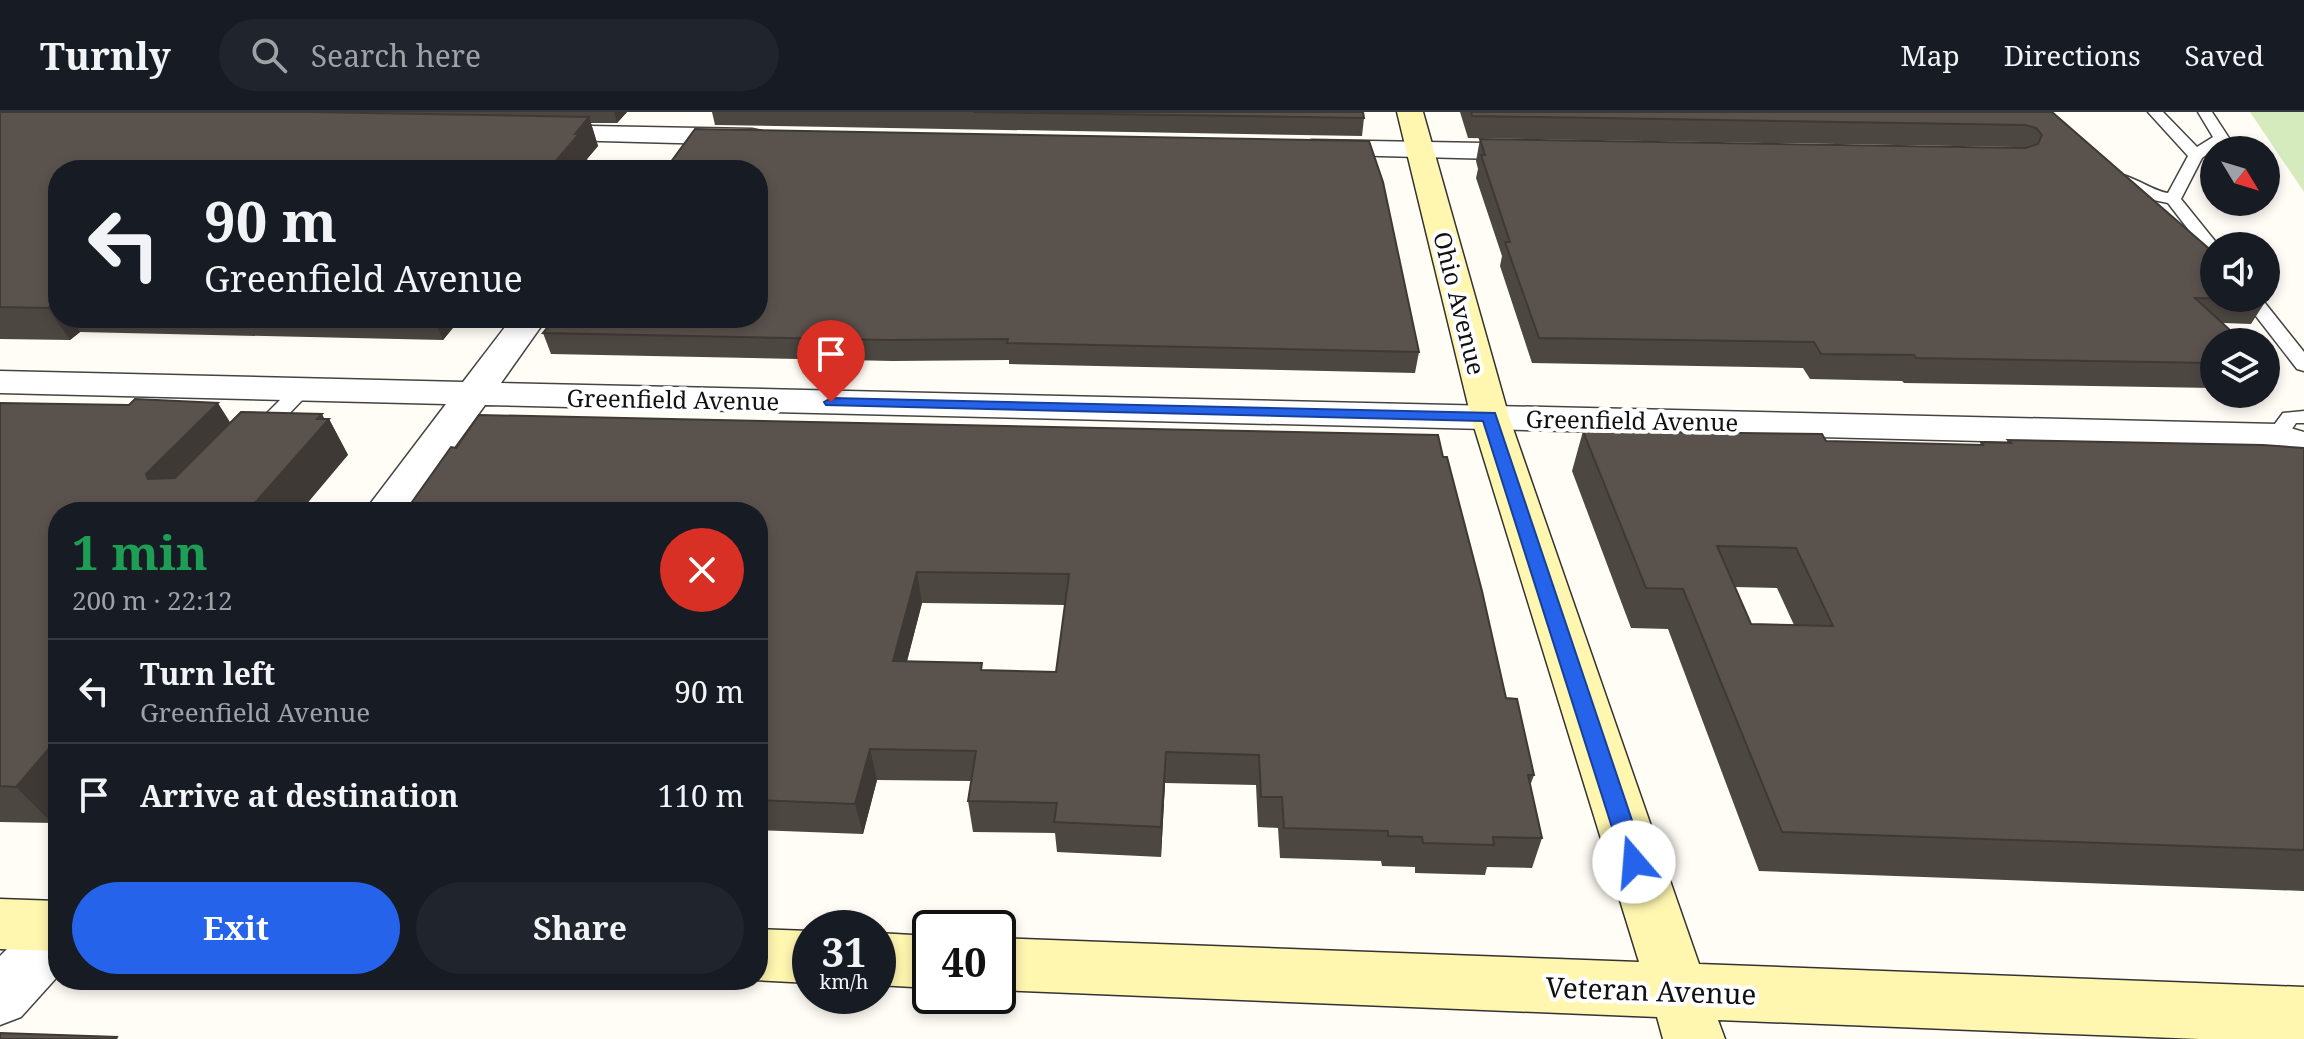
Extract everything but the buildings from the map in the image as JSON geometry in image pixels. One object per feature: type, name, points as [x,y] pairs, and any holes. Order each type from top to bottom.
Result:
[{"type":"street","points":[[645,160],[681,112]]},
{"type":"street","points":[[1291,148],[1415,131],[1557,152]]},
{"type":"street","name":"Ohio Avenue","points":[[1415,131],[1490,417],[1685,1015]]},
{"type":"street","points":[[503,132],[784,137]]},
{"type":"street","points":[[393,502],[523,328]]},
{"type":"street","name":"Greenfield Avenue","points":[[0,382],[1490,417],[2295,432]]},
{"type":"street","points":[[0,924],[48,926]]},
{"type":"street","points":[[0,997],[48,947]]},
{"type":"street","points":[[768,955],[792,956]]},
{"type":"street","name":"Veteran Avenue","points":[[1016,965],[1685,1015],[2304,1015]]},
{"type":"lane","points":[[2155,112],[2196,155]]},
{"type":"lane","points":[[2173,199],[2196,155],[2221,138],[2205,112]]},
{"type":"lane","points":[[2106,169],[2118,179],[2150,195],[2173,199],[2200,233]]},
{"type":"lane","points":[[2262,312],[2304,365]]},
{"type":"lane","points":[[243,449],[301,390]]},
{"type":"green space","points":[[2250,112],[2304,112],[2304,192],[2280,156],[2280,136],[2266,136]]},
{"type":"route","points":[[831,402],[1490,417],[1634,862]]}]
